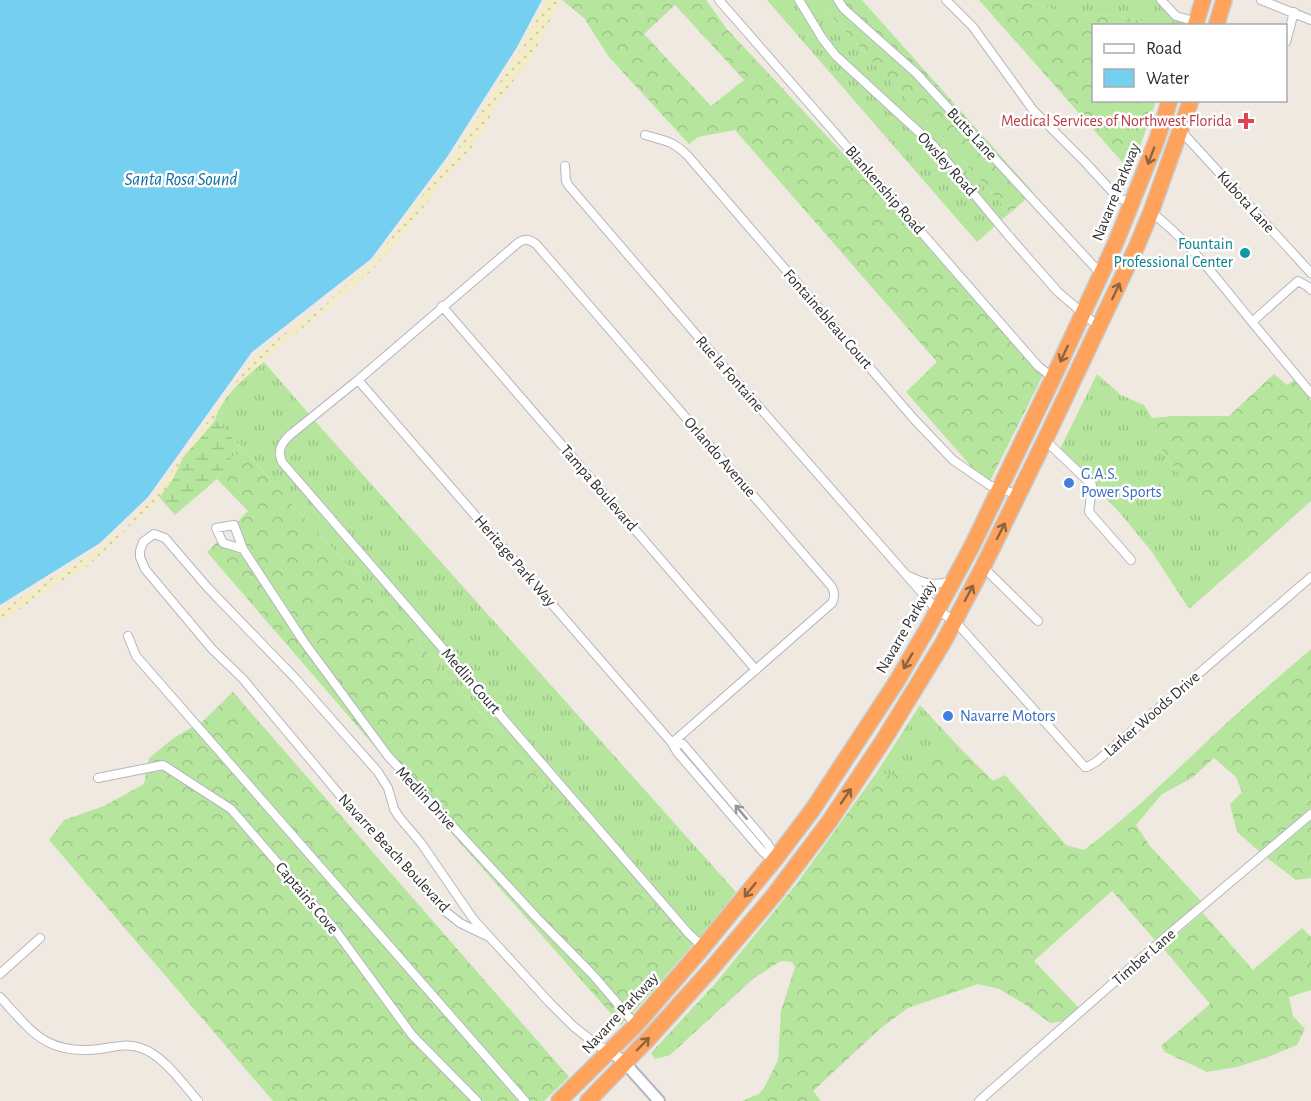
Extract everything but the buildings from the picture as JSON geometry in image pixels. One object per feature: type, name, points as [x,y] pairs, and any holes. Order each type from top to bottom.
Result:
[{"type":"highway","points":[[1196,24],[1203,0]]},
{"type":"highway","points":[[1217,24],[1224,0]]},
{"type":"highway","name":"Navarre Parkway","points":[[559,1101],[636,1025],[776,858],[813,809],[897,681],[972,546],[1053,378],[1133,203],[1169,102]]},
{"type":"highway","points":[[588,1101],[673,1011],[774,895],[829,822],[883,741],[943,643],[1019,495],[1136,248],[1190,102]]},
{"type":"highway","points":[[673,1011],[692,982],[776,880],[778,875],[776,858],[786,856],[807,843],[829,822]]},
{"type":"street","name":"Blankenship Road","points":[[719,0],[1038,366],[1053,378]]},
{"type":"street","name":"Owsley Road","points":[[799,0],[835,55],[934,146],[1058,292],[1099,327]]},
{"type":"street","name":"Butts Lane","points":[[838,0],[844,9],[916,73],[1101,274]]},
{"type":"street","points":[[946,0],[973,27],[1033,110],[1118,198],[1133,203]]},
{"type":"street","points":[[1161,0],[1176,16],[1196,24]]},
{"type":"street","points":[[1261,0],[1311,20]]},
{"type":"street","points":[[1287,38],[1294,12]]},
{"type":"street","name":"Kubota Lane","points":[[1181,130],[1311,273]]},
{"type":"street","name":"Fontainebleau Court","points":[[645,135],[665,140],[681,149],[913,418],[953,460],[989,485],[1019,495]]},
{"type":"street","name":"Rue la Fontaine","points":[[565,166],[566,181],[569,186],[937,610],[955,621]]},
{"type":"street","points":[[1151,212],[1168,225],[1186,244],[1311,393]]},
{"type":"street","name":"Orlando Avenue","points":[[442,306],[519,242],[524,239],[536,244],[835,593],[832,603],[672,743]]},
{"type":"street","points":[[1252,322],[1298,281],[1311,291]]},
{"type":"street","points":[[358,380],[442,306]]},
{"type":"street","name":"Tampa Boulevard","points":[[442,306],[756,670]]},
{"type":"street","name":"Medlin Court","points":[[358,380],[284,440],[279,450],[282,462],[689,934],[703,947]]},
{"type":"street","name":"Heritage Park Way","points":[[358,380],[672,743],[677,752],[763,852],[776,858]]},
{"type":"street","points":[[1045,440],[1092,485],[1089,512],[1131,560]]},
{"type":"street","name":"Navarre Beach Boulevard","points":[[154,534],[165,538],[208,588],[296,679],[369,761],[385,781],[399,817],[421,843],[461,903],[489,937],[460,923],[445,911],[335,789],[243,679],[206,642],[145,569],[140,551],[147,537],[154,534]]},
{"type":"street","name":"Medlin Drive","points":[[243,549],[304,642],[388,756],[537,918],[593,975],[636,1025]]},
{"type":"street","points":[[983,567],[1038,621]]},
{"type":"street","points":[[907,576],[936,585],[953,581]]},
{"type":"street","name":"Larker Woods Drive","points":[[955,621],[1087,767],[1096,762],[1311,577]]},
{"type":"street","points":[[128,636],[135,656],[525,1101]]},
{"type":"street","name":"Captain's Cove","points":[[98,778],[163,765],[231,809],[333,927],[412,1035],[477,1101]]},
{"type":"street","name":"Timber Lane","points":[[980,1101],[1162,940],[1311,814]]},
{"type":"street","points":[[489,937],[573,1026],[625,1063],[659,1101]]},
{"type":"street","points":[[0,974],[40,938]]},
{"type":"street","points":[[0,998],[32,1032],[56,1047],[75,1050],[130,1045],[147,1050],[170,1070],[198,1101]]},
{"type":"green space","points":[[562,0],[706,0],[727,29],[905,220],[1043,375],[990,481],[977,473],[906,392],[937,362],[735,130],[698,137],[689,144],[609,57],[584,18]],"holes":[[[675,5],[744,80],[711,106],[644,34]]]},
{"type":"green space","points":[[767,0],[795,0],[818,40],[832,58],[931,149],[995,226],[977,242]]},
{"type":"green space","points":[[804,0],[817,0],[1010,213],[1001,220],[937,144],[838,52],[825,36]]},
{"type":"green space","points":[[817,0],[833,0],[842,12],[913,76],[1026,199],[1010,213]]},
{"type":"green space","points":[[843,0],[862,0],[1032,193],[919,70]]},
{"type":"green space","points":[[979,0],[1019,0],[1067,12],[1117,16],[1168,24],[1092,24],[1092,102],[1156,102],[1131,172]]},
{"type":"green space","points":[[1019,0],[1156,0],[1173,19],[1184,23],[1152,23],[1117,16],[1067,12]]},
{"type":"green space","points":[[264,362],[309,414],[289,429],[279,441],[276,455],[279,464],[693,944],[691,947],[215,418],[229,394]]},
{"type":"green space","points":[[1097,374],[1121,395],[1144,405],[1152,418],[1152,428],[1158,444],[1193,493],[1224,522],[1252,554],[1189,609],[1152,552],[1096,488],[1095,482],[1060,449]]},
{"type":"green space","points":[[1274,374],[1287,385],[1294,380],[1311,400],[1311,501],[1252,554],[1224,522],[1193,493],[1158,444],[1152,428],[1152,418],[1229,416]]},
{"type":"green space","points":[[215,418],[240,446],[217,479],[175,515],[159,497],[172,480],[183,457]]},
{"type":"green space","points":[[315,421],[736,892],[699,938],[286,460],[286,448],[289,442]]},
{"type":"green space","points":[[240,446],[691,947],[632,1014],[596,972],[391,754],[308,640],[247,549],[236,523],[248,511],[217,479]]},
{"type":"green space","points":[[218,541],[222,547],[241,554],[301,644],[382,755],[207,552]]},
{"type":"green space","points":[[1311,649],[1311,808],[1260,852],[1237,832],[1230,804],[1242,792],[1236,777],[1214,758],[1192,778],[1162,794],[1136,825],[1150,846],[1201,901],[1155,940],[1112,891],[1034,961],[1079,1008],[1064,1021],[1050,1023],[999,989],[978,984],[908,1008],[881,1028],[813,1091],[821,1101],[742,1101],[759,1094],[778,1060],[781,1011],[795,967],[792,962],[781,961],[754,978],[670,1055],[655,1059],[651,1053],[714,985],[798,882],[877,772],[888,775],[903,772],[960,748],[993,781],[1005,775],[1066,845],[1084,850],[1142,802]]},
{"type":"green space","points":[[233,692],[569,1077],[544,1101],[482,1101],[415,1033],[336,924],[234,806],[165,762],[148,764],[149,758],[175,737],[202,722]]},
{"type":"green space","points":[[920,705],[960,748],[903,772],[888,775],[877,772]]},
{"type":"green space","points":[[392,766],[590,978],[626,1020],[621,1025]]},
{"type":"green space","points":[[163,770],[228,812],[330,929],[409,1038],[471,1101],[273,1101],[49,840],[64,820],[104,806],[144,784],[146,773]]},
{"type":"green space","points":[[1311,820],[1311,878],[1296,880],[1267,858]]},
{"type":"green space","points":[[1206,910],[1203,913],[1253,970],[1302,928],[1311,937],[1311,990],[1289,997],[1293,1016],[1305,1029],[1297,1045],[1237,1067],[1207,1072],[1165,1052],[1161,1046],[1210,1004],[1162,947]]},
{"type":"sand","points":[[546,0],[561,0],[532,59],[498,102],[470,150],[443,181],[388,253],[333,305],[287,340],[231,390],[214,422],[183,457],[172,481],[156,502],[131,526],[88,566],[0,621],[0,610],[102,547],[125,530],[151,500],[254,357],[323,307],[374,261],[451,160],[520,50]]},
{"type":"water","name":"Santa Rosa Sound","points":[[0,0],[542,0],[517,47],[447,157],[371,259],[252,352],[148,497],[100,543],[0,605]]},
{"type":"place","name":"Medical Services of Northwest Florida","points":[[1246,121]]},
{"type":"place","name":"Fountain Professional Center","points":[[1245,253]]},
{"type":"place","name":"G.A.S. Power Sports","points":[[1069,483]]},
{"type":"place","name":"Navarre Motors","points":[[948,716]]}]
